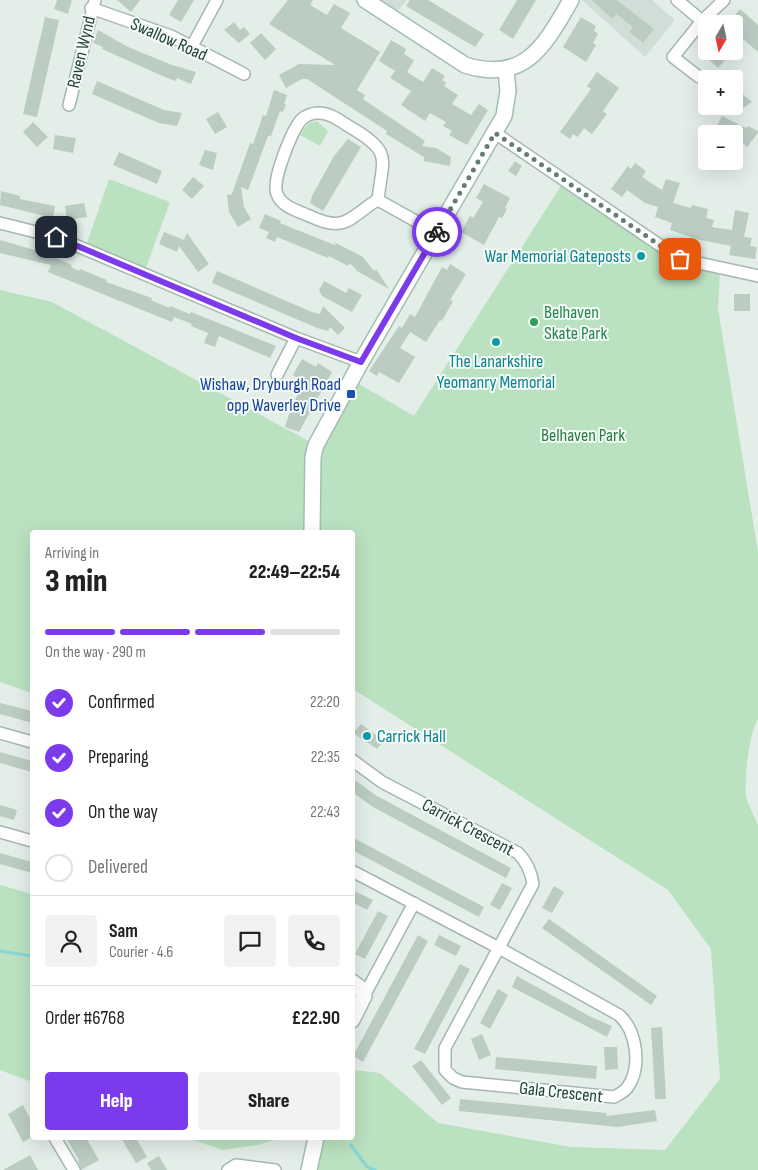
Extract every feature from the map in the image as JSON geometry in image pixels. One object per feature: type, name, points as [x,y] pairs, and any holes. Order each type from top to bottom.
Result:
[{"type":"street","points":[[191,48],[217,0]]},
{"type":"street","points":[[365,0],[465,65],[483,71],[506,70],[521,64],[543,46],[571,0]]},
{"type":"street","points":[[677,0],[698,18]]},
{"type":"street","points":[[709,15],[724,0]]},
{"type":"street","name":"Swallow Road","points":[[93,4],[152,28],[244,74]]},
{"type":"street","name":"Raven Wynd","points":[[70,105],[93,4]]},
{"type":"street","points":[[698,27],[673,57],[698,76]]},
{"type":"street","points":[[312,530],[313,457],[316,446],[361,362],[495,133],[508,105],[506,70]]},
{"type":"street","points":[[317,113],[327,114],[375,143],[382,155],[383,164],[378,200],[365,206],[348,221],[334,224],[289,207],[281,201],[277,195],[275,181],[302,119],[317,113]]},
{"type":"street","points":[[495,133],[680,259],[758,276]]},
{"type":"street","points":[[378,200],[437,233]]},
{"type":"street","points":[[0,223],[56,237],[296,338],[361,362]]},
{"type":"street","points":[[277,375],[296,338]]},
{"type":"street","points":[[0,732],[30,741]]},
{"type":"street","name":"Carrick Crescent","points":[[355,762],[382,782],[518,853],[526,861],[533,884],[500,948]]},
{"type":"street","points":[[0,832],[30,840]]},
{"type":"street","name":"Gala Crescent","points":[[355,872],[500,948],[619,1015],[626,1021],[631,1031],[636,1064],[633,1077],[626,1090],[614,1097],[462,1082],[453,1078],[445,1070],[445,1048],[500,948]]},
{"type":"street","points":[[355,1014],[414,903]]},
{"type":"street","points":[[355,984],[360,988],[364,996]]},
{"type":"street","points":[[56,1140],[74,1170]]},
{"type":"street","points":[[309,1170],[316,1140]]},
{"type":"street","points":[[228,1170],[236,1166],[275,1170]]},
{"type":"shaded area","points":[[379,0],[407,0],[397,12]]},
{"type":"shaded area","points":[[582,0],[652,0],[675,20],[645,57]]},
{"type":"green space","points":[[317,121],[328,131],[320,146],[300,135],[309,123]]},
{"type":"green space","points":[[109,179],[170,202],[144,273],[85,249]]},
{"type":"green space","name":"Belhaven Park","points":[[564,181],[666,250],[720,268],[718,309],[758,552],[758,719],[750,745],[746,796],[758,825],[758,1170],[317,1170],[324,1140],[355,1140],[355,1070],[380,1073],[438,1123],[571,1147],[665,1150],[720,1079],[711,949],[668,890],[355,690],[355,530],[30,530],[30,692],[0,682],[0,290],[52,302],[316,445],[352,380],[414,416]]},
{"type":"green space","points":[[0,885],[30,893],[30,1081],[0,1070]]},
{"type":"green space","points":[[193,1140],[274,1140],[258,1145],[223,1150]]},
{"type":"building","points":[[57,0],[72,0],[68,14],[54,9]]},
{"type":"building","points":[[117,0],[140,0],[131,12]]},
{"type":"building","points":[[178,0],[194,0],[181,22],[169,15]]},
{"type":"building","points":[[288,0],[313,0],[310,5],[327,15],[334,4],[350,13],[341,28],[380,52],[357,90],[365,95],[363,99],[425,141],[422,146],[436,148],[451,157],[450,166],[424,161],[424,157],[386,134],[387,131],[307,79],[302,79],[286,88],[279,75],[299,64],[335,65],[269,24]]},
{"type":"building","points":[[410,0],[428,0],[484,34],[475,47],[406,6]]},
{"type":"building","points":[[517,0],[536,0],[513,39],[499,30]]},
{"type":"building","points":[[592,0],[617,0],[654,29],[643,43],[629,32],[633,27],[616,14],[612,19]]},
{"type":"building","points":[[740,9],[758,25],[758,52],[743,39],[743,15],[735,15]]},
{"type":"building","points":[[45,17],[59,20],[37,117],[23,114]]},
{"type":"building","points":[[581,17],[596,26],[594,31],[598,34],[593,43],[596,45],[586,62],[563,47]]},
{"type":"building","points":[[234,22],[240,30],[244,27],[250,34],[239,43],[224,30]]},
{"type":"building","points":[[98,30],[128,47],[172,65],[196,72],[191,84],[177,78],[176,81],[167,78],[102,49],[103,47],[93,43]]},
{"type":"building","points":[[261,33],[276,49],[265,60],[250,43]]},
{"type":"building","points":[[391,40],[406,49],[404,54],[414,60],[407,72],[423,82],[432,68],[445,76],[442,80],[446,83],[444,86],[458,95],[452,104],[471,115],[479,104],[488,110],[467,145],[449,135],[452,131],[443,126],[446,122],[430,113],[425,121],[401,105],[411,91],[390,78],[395,71],[379,61]]},
{"type":"building","points":[[709,60],[725,60],[718,68]]},
{"type":"building","points":[[597,72],[619,88],[603,111],[607,114],[592,134],[584,128],[578,137],[573,134],[570,139],[560,132],[591,89],[587,86]]},
{"type":"building","points":[[97,81],[164,110],[182,113],[177,126],[159,123],[92,94]]},
{"type":"building","points":[[274,90],[287,95],[284,104],[286,104],[283,112],[280,111],[271,136],[268,136],[248,190],[241,187],[244,207],[251,219],[238,227],[229,212],[227,195],[232,194],[250,143],[253,144],[263,115],[266,116]]},
{"type":"building","points":[[743,94],[752,102],[743,108]]},
{"type":"building","points":[[218,112],[227,127],[215,134],[206,119]]},
{"type":"building","points":[[722,116],[740,125],[718,125]]},
{"type":"building","points":[[33,122],[48,137],[37,147],[23,132]]},
{"type":"building","points":[[743,126],[746,128],[748,126],[758,131],[758,133],[747,147],[743,143]]},
{"type":"building","points":[[55,135],[76,138],[73,153],[53,149]]},
{"type":"building","points":[[348,139],[361,147],[323,211],[310,203],[312,196],[334,156]]},
{"type":"building","points":[[205,150],[217,153],[213,170],[199,165]]},
{"type":"building","points":[[119,152],[162,171],[157,184],[113,165]]},
{"type":"building","points":[[515,161],[522,166],[516,176],[508,171]]},
{"type":"building","points":[[635,163],[646,171],[642,177],[662,190],[666,179],[680,183],[673,203],[691,208],[692,205],[708,209],[706,218],[714,220],[712,227],[732,230],[735,210],[749,213],[744,237],[752,238],[750,246],[757,247],[755,259],[729,255],[731,246],[700,240],[670,230],[672,223],[655,217],[658,207],[645,203],[627,190],[622,197],[611,189],[628,166],[631,169]]},
{"type":"building","points":[[193,177],[204,186],[192,199],[182,190]]},
{"type":"building","points":[[484,184],[510,198],[505,208],[507,209],[502,218],[499,217],[484,245],[461,232],[470,216],[473,218],[483,202],[476,198]]},
{"type":"building","points":[[1,191],[20,196],[20,199],[55,206],[53,218],[0,205]]},
{"type":"building","points":[[84,203],[87,217],[67,220],[65,206]]},
{"type":"building","points":[[265,214],[281,221],[280,223],[337,246],[334,242],[363,257],[374,271],[376,269],[389,289],[357,271],[350,263],[348,266],[329,256],[328,258],[277,237],[275,242],[266,238],[269,232],[259,228]]},
{"type":"building","points":[[164,232],[184,240],[187,233],[209,264],[198,272],[179,246],[177,252],[159,244]]},
{"type":"building","points":[[452,234],[461,240],[457,247],[447,241]]},
{"type":"building","points":[[0,240],[42,252],[72,265],[71,267],[79,271],[80,269],[107,280],[106,282],[152,298],[151,300],[169,308],[170,306],[190,314],[191,312],[276,346],[270,358],[219,336],[215,347],[204,343],[208,333],[191,326],[192,324],[174,317],[172,322],[48,272],[51,265],[0,253]]},
{"type":"building","points":[[450,264],[466,274],[450,300],[453,301],[442,321],[440,320],[426,342],[410,332],[400,348],[415,357],[399,383],[379,372],[377,376],[369,371],[399,326],[402,328],[410,314],[415,317],[442,267],[447,270]]},
{"type":"building","points":[[217,271],[312,312],[320,314],[323,306],[345,328],[338,335],[330,327],[328,331],[317,328],[212,283]]},
{"type":"building","points":[[324,281],[346,293],[349,288],[362,295],[352,312],[322,296],[319,290]]},
{"type":"building","points":[[734,294],[750,294],[750,311],[734,311]]},
{"type":"building","points":[[302,359],[316,367],[318,363],[332,372],[299,432],[285,427],[292,405],[305,383],[293,375]]},
{"type":"building","points":[[0,703],[30,710],[30,722],[0,714]]},
{"type":"building","name":"Carrick Hall","points":[[361,724],[384,741],[377,749],[355,734],[355,731]]},
{"type":"building","points":[[0,752],[30,760],[30,771],[0,763]]},
{"type":"building","points":[[355,780],[377,796],[511,868],[506,878],[373,807],[355,794]]},
{"type":"building","points":[[0,805],[17,810],[14,820],[0,816]]},
{"type":"building","points":[[355,839],[484,907],[479,917],[355,852]]},
{"type":"building","points":[[0,853],[30,861],[30,872],[0,864]]},
{"type":"building","points":[[502,883],[512,888],[500,910],[490,905]]},
{"type":"building","points":[[554,886],[564,892],[552,913],[542,908]]},
{"type":"building","points":[[355,891],[373,900],[367,910],[355,904]]},
{"type":"building","points":[[378,911],[388,916],[365,959],[355,954]]},
{"type":"building","points":[[549,919],[657,996],[651,1005],[542,928]]},
{"type":"building","points":[[418,935],[428,941],[363,1062],[355,1057],[355,1052]]},
{"type":"building","points":[[439,935],[461,946],[456,956],[434,945]]},
{"type":"building","points":[[460,964],[470,969],[425,1054],[414,1049]]},
{"type":"building","points":[[517,976],[591,1017],[612,1026],[607,1037],[512,987]]},
{"type":"building","points":[[498,989],[508,995],[490,1029],[480,1023]]},
{"type":"building","points":[[662,1027],[666,1099],[655,1099],[651,1028]]},
{"type":"building","points":[[482,1034],[491,1055],[479,1060],[471,1039]]},
{"type":"building","points":[[604,1047],[617,1047],[618,1069],[605,1070]]},
{"type":"building","points":[[496,1057],[597,1066],[596,1079],[495,1069]]},
{"type":"building","points":[[421,1060],[451,1098],[442,1105],[412,1066]]},
{"type":"building","points":[[460,1099],[607,1113],[606,1116],[655,1110],[657,1121],[618,1127],[459,1111]]},
{"type":"building","points":[[23,1105],[30,1118],[30,1138],[23,1142],[8,1114]]},
{"type":"building","points":[[67,1140],[87,1140],[99,1160],[81,1170],[79,1160]]},
{"type":"building","points":[[122,1140],[137,1140],[147,1157],[136,1163]]},
{"type":"building","points":[[30,1155],[38,1170],[3,1170]]},
{"type":"building","points":[[159,1156],[167,1170],[151,1170],[147,1163]]},
{"type":"waterway","points":[[0,951],[30,956]]},
{"type":"waterway","points":[[351,1145],[367,1167],[375,1170]]},
{"type":"way so far","points":[[437,232],[495,133],[680,259]]},
{"type":"place","name":"War Memorial Gateposts","points":[[641,256]]},
{"type":"place","name":"Belhaven Skate Park","points":[[534,322]]},
{"type":"place","name":"The Lanarkshire Yeomanry Memorial","points":[[496,342]]},
{"type":"place","name":"Wishaw, Dryburgh Road opp Waverley Drive","points":[[351,394]]},
{"type":"place","name":"Carrick Hall","points":[[367,736]]},
{"type":"route","points":[[56,237],[296,338],[361,362],[437,232]]}]
